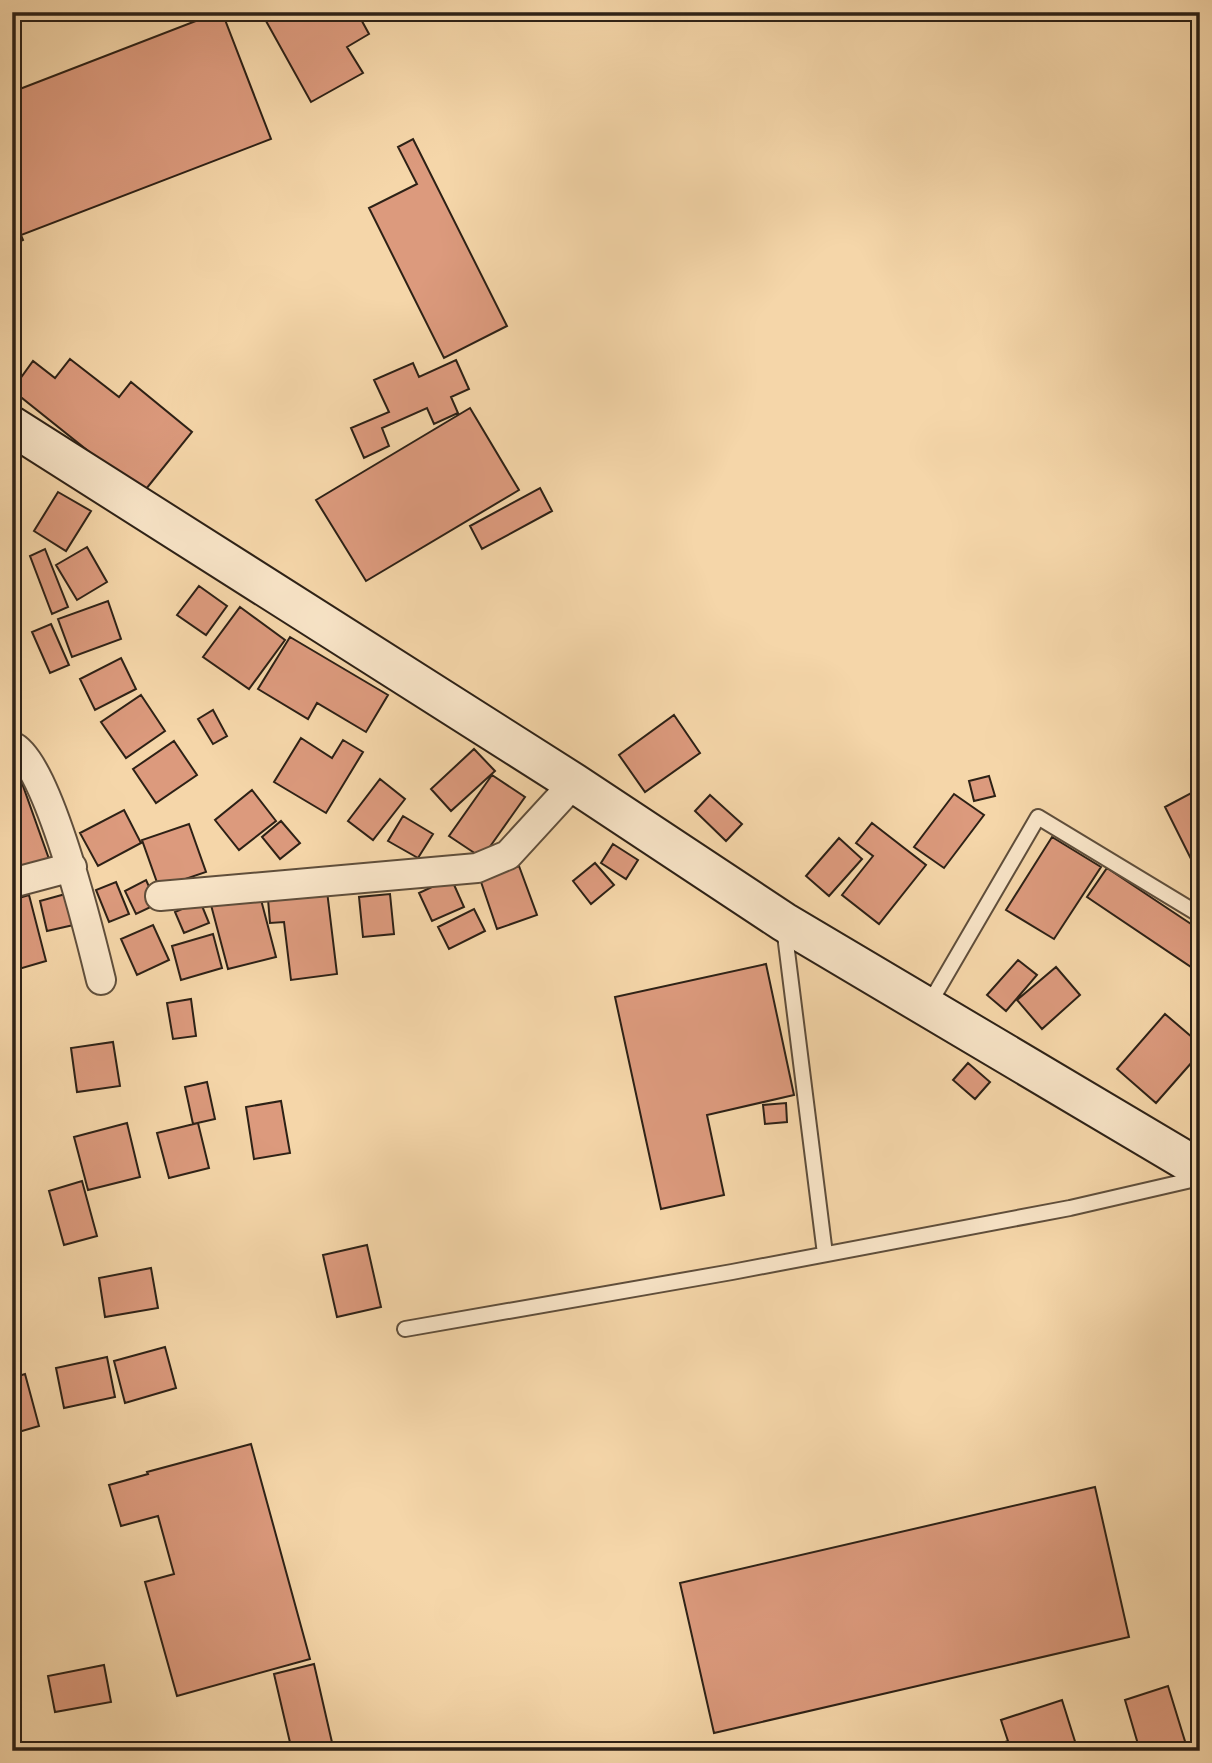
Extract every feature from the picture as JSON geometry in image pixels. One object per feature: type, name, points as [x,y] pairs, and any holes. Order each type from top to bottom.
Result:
[{"type":"main road","points":[[12,426],[574,783],[783,922],[1200,1169]]},
{"type":"street","points":[[12,746],[19,749],[32,766],[72,867],[101,980]]},
{"type":"street","points":[[160,896],[477,869],[508,855],[574,783]]},
{"type":"street","points":[[12,883],[72,867]]},
{"type":"lane","points":[[927,1007],[1038,817],[1200,915]]},
{"type":"lane","points":[[783,922],[825,1254]]},
{"type":"lane","points":[[405,1329],[1070,1208],[1200,1178]]},
{"type":"building","points":[[222,12],[271,139],[21,235],[23,240],[12,245],[12,92]]},
{"type":"building","points":[[261,12],[357,12],[369,34],[347,47],[363,73],[311,102]]},
{"type":"building","points":[[413,139],[507,326],[444,358],[369,208],[417,184],[398,147]]},
{"type":"building","points":[[70,359],[119,397],[131,382],[192,432],[142,494],[12,390],[33,361],[55,378]]},
{"type":"building","points":[[456,360],[469,389],[451,397],[458,413],[434,424],[427,408],[382,428],[389,446],[364,458],[351,428],[389,412],[374,380],[413,363],[419,377]]},
{"type":"building","points":[[470,408],[519,490],[366,581],[316,500]]},
{"type":"building","points":[[540,488],[552,511],[482,549],[470,526]]},
{"type":"building","points":[[58,492],[91,511],[66,551],[34,531]]},
{"type":"building","points":[[87,547],[107,582],[77,600],[56,565]]},
{"type":"building","points":[[45,549],[68,607],[52,614],[30,556]]},
{"type":"building","points":[[199,586],[227,606],[206,635],[177,615]]},
{"type":"building","points":[[108,601],[121,639],[72,657],[58,619]]},
{"type":"building","points":[[240,607],[285,640],[249,689],[203,657]]},
{"type":"building","points":[[51,624],[69,665],[50,673],[32,632]]},
{"type":"building","points":[[290,637],[388,695],[366,732],[317,703],[308,719],[258,689]]},
{"type":"building","points":[[121,658],[136,689],[95,710],[80,679]]},
{"type":"building","points":[[141,695],[165,731],[126,758],[101,722]]},
{"type":"building","points":[[213,710],[227,736],[213,744],[198,719]]},
{"type":"building","points":[[674,715],[700,753],[645,792],[619,755]]},
{"type":"building","points":[[301,738],[332,758],[343,740],[363,752],[326,813],[274,782]]},
{"type":"building","points":[[174,741],[197,775],[156,803],[133,769]]},
{"type":"building","points":[[474,749],[495,771],[451,811],[431,789]]},
{"type":"building","points":[[12,755],[49,859],[12,873]]},
{"type":"building","points":[[492,775],[525,797],[482,858],[449,836]]},
{"type":"building","points":[[989,776],[995,796],[974,801],[969,781]]},
{"type":"building","points":[[380,779],[405,799],[373,840],[348,821]]},
{"type":"building","points":[[252,790],[276,821],[239,850],[215,820]]},
{"type":"building","points":[[1195,791],[1200,799],[1198,873],[1165,807]]},
{"type":"building","points":[[954,794],[984,815],[944,868],[914,847]]},
{"type":"building","points":[[710,795],[742,824],[726,841],[695,811]]},
{"type":"building","points":[[124,810],[141,843],[98,866],[80,833]]},
{"type":"building","points":[[403,816],[433,834],[418,858],[388,841]]},
{"type":"building","points":[[281,821],[300,843],[280,859],[262,837]]},
{"type":"building","points":[[872,823],[926,865],[879,924],[842,895],[873,856],[856,843]]},
{"type":"building","points":[[189,824],[206,872],[159,888],[142,840]]},
{"type":"building","points":[[1052,837],[1101,867],[1054,939],[1006,910]]},
{"type":"building","points":[[839,838],[862,859],[829,896],[806,876]]},
{"type":"building","points":[[613,844],[638,860],[626,879],[601,863]]},
{"type":"building","points":[[595,863],[614,885],[591,904],[573,881]]},
{"type":"building","points":[[519,866],[537,915],[497,929],[480,879]]},
{"type":"building","points":[[1107,868],[1200,930],[1200,973],[1087,897]]},
{"type":"building","points":[[451,878],[464,907],[432,921],[419,893]]},
{"type":"building","points":[[146,880],[157,904],[136,914],[125,891]]},
{"type":"building","points":[[116,882],[129,914],[109,922],[96,890]]},
{"type":"building","points":[[327,891],[337,974],[291,980],[284,922],[270,923],[268,899]]},
{"type":"building","points":[[259,892],[276,957],[228,969],[211,905]]},
{"type":"building","points":[[69,893],[78,924],[47,931],[40,901]]},
{"type":"building","points":[[390,894],[394,934],[363,937],[359,897]]},
{"type":"building","points":[[29,895],[46,961],[12,971],[12,900]]},
{"type":"building","points":[[200,901],[209,923],[184,933],[175,912]]},
{"type":"building","points":[[474,909],[485,931],[449,949],[438,927]]},
{"type":"building","points":[[153,925],[169,960],[137,975],[121,939]]},
{"type":"building","points":[[213,934],[222,968],[181,980],[172,946]]},
{"type":"building","points":[[1018,960],[1037,975],[1006,1011],[987,995]]},
{"type":"building","points":[[766,964],[794,1095],[707,1115],[724,1195],[661,1209],[615,997]]},
{"type":"building","points":[[1056,967],[1080,995],[1042,1029],[1017,1000]]},
{"type":"building","points":[[191,999],[196,1036],[173,1039],[167,1003]]},
{"type":"building","points":[[1165,1014],[1200,1044],[1200,1053],[1156,1103],[1117,1069]]},
{"type":"building","points":[[113,1042],[120,1086],[77,1092],[71,1048]]},
{"type":"building","points":[[968,1063],[990,1082],[975,1099],[953,1080]]},
{"type":"building","points":[[207,1082],[215,1119],[193,1124],[185,1087]]},
{"type":"building","points":[[281,1101],[290,1153],[254,1159],[246,1107]]},
{"type":"building","points":[[786,1103],[787,1122],[765,1124],[763,1105]]},
{"type":"building","points":[[127,1123],[140,1177],[88,1190],[74,1137]]},
{"type":"building","points":[[198,1123],[209,1168],[169,1178],[157,1133]]},
{"type":"building","points":[[82,1181],[97,1236],[64,1245],[49,1191]]},
{"type":"building","points":[[367,1245],[381,1307],[337,1317],[323,1255]]},
{"type":"building","points":[[151,1268],[158,1308],[105,1317],[99,1278]]},
{"type":"building","points":[[165,1347],[176,1388],[125,1403],[114,1361]]},
{"type":"building","points":[[107,1357],[115,1397],[64,1408],[56,1368]]},
{"type":"building","points":[[25,1374],[39,1426],[12,1434],[12,1378]]},
{"type":"building","points":[[251,1444],[310,1659],[177,1696],[145,1582],[174,1574],[158,1516],[121,1526],[109,1485]]},
{"type":"building","points":[[1095,1487],[1129,1637],[714,1733],[680,1583]]},
{"type":"building","points":[[314,1664],[334,1751],[292,1751],[274,1674]]},
{"type":"building","points":[[104,1665],[111,1702],[55,1712],[48,1676]]},
{"type":"building","points":[[1168,1686],[1188,1751],[1140,1751],[1125,1700]]},
{"type":"building","points":[[1062,1700],[1078,1751],[984,1751],[1008,1741],[1001,1720]]}]
